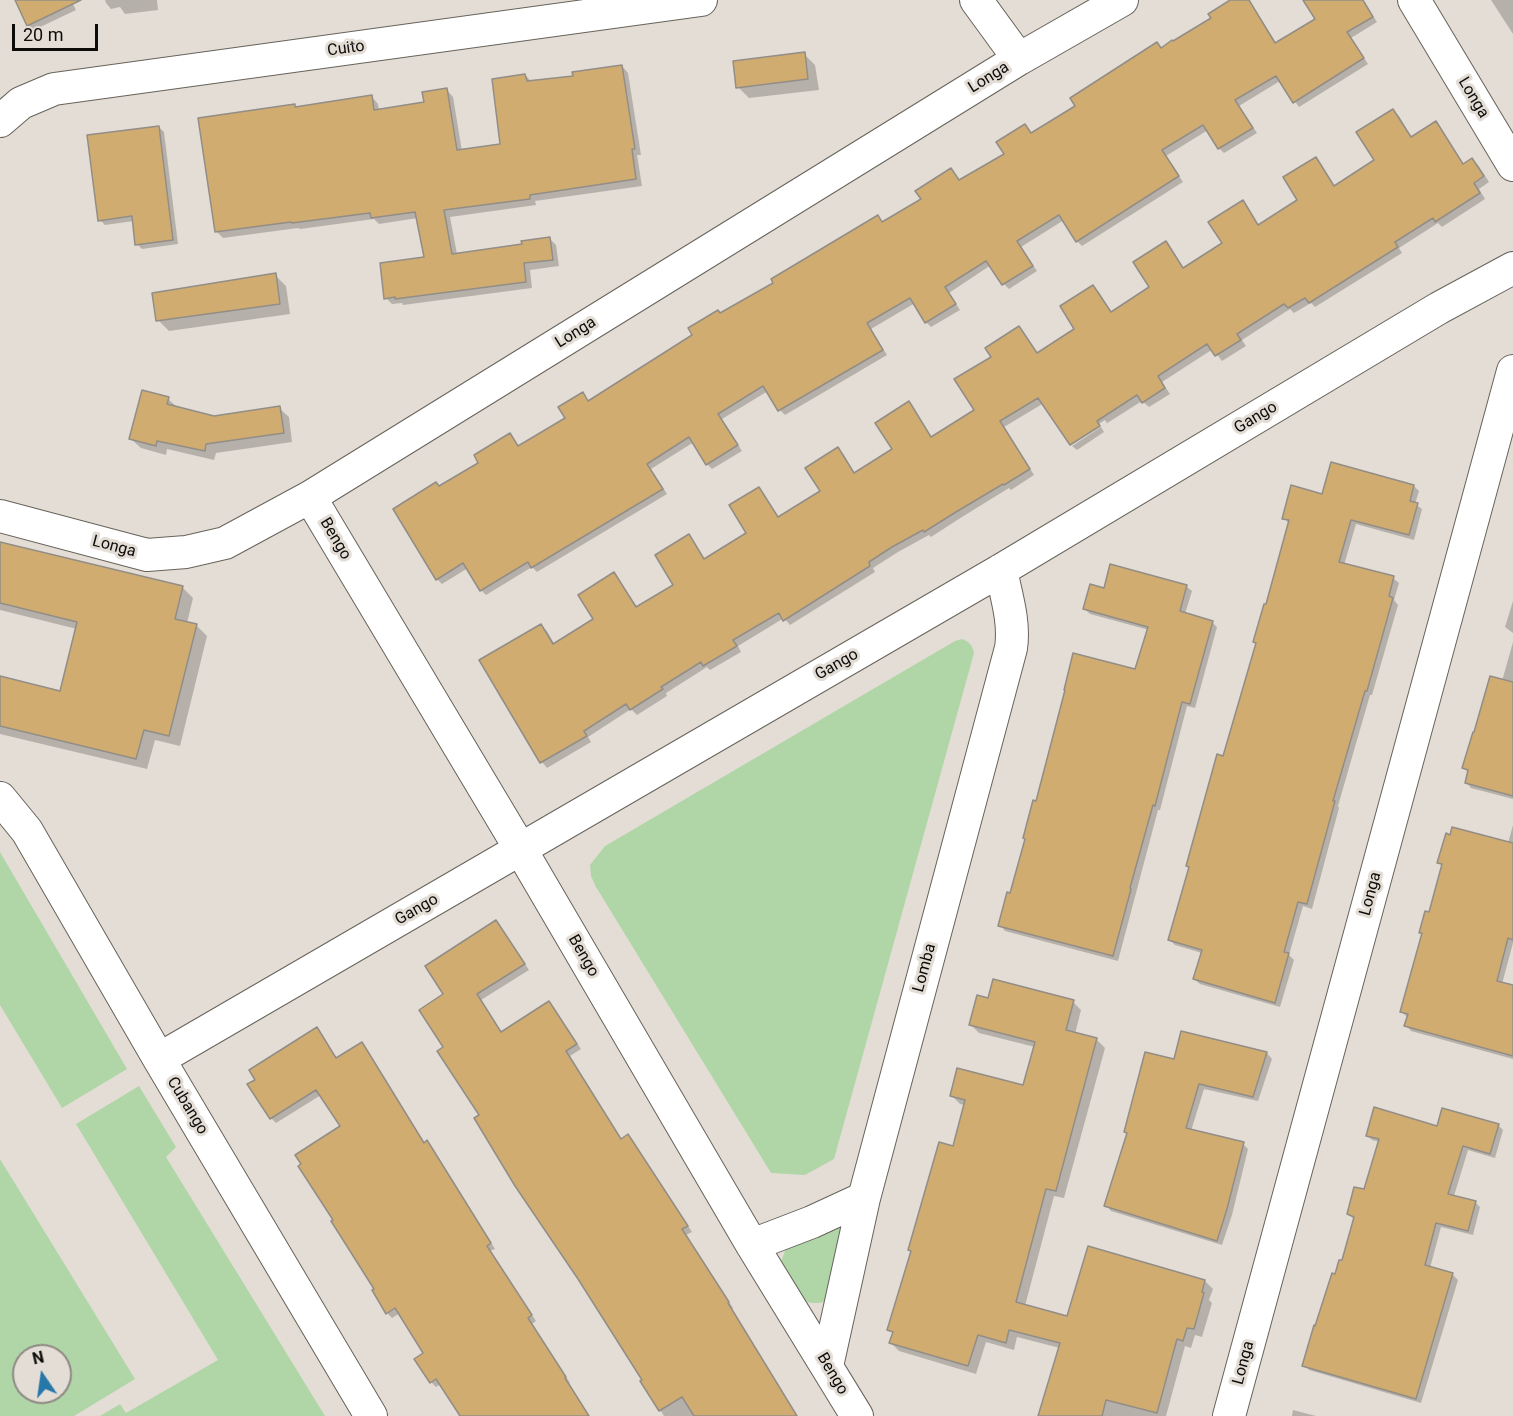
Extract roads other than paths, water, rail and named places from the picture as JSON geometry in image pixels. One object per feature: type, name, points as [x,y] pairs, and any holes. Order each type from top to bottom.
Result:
[{"type":"street","name":"Cuito","points":[[0,121],[21,103],[54,89],[701,0]]},
{"type":"street","points":[[976,0],[1019,59]]},
{"type":"street","name":"Longa","points":[[0,516],[147,555],[186,552],[225,543],[310,497],[1019,59],[1122,0]]},
{"type":"street","name":"Longa","points":[[1413,0],[1513,165]]},
{"type":"street","name":"Gango","points":[[159,1059],[1000,570],[1439,308],[1513,268]]},
{"type":"street","name":"Longa","points":[[1229,1416],[1513,372]]},
{"type":"street","name":"Bengo","points":[[310,497],[521,850],[752,1245],[857,1416]]},
{"type":"street","name":"Lomba","points":[[827,1366],[864,1198],[1011,648],[1013,638],[1011,623],[1000,570]]},
{"type":"street","name":"Cubango","points":[[0,798],[27,831],[371,1416]]},
{"type":"street","points":[[752,1245],[812,1222],[864,1198]]}]
